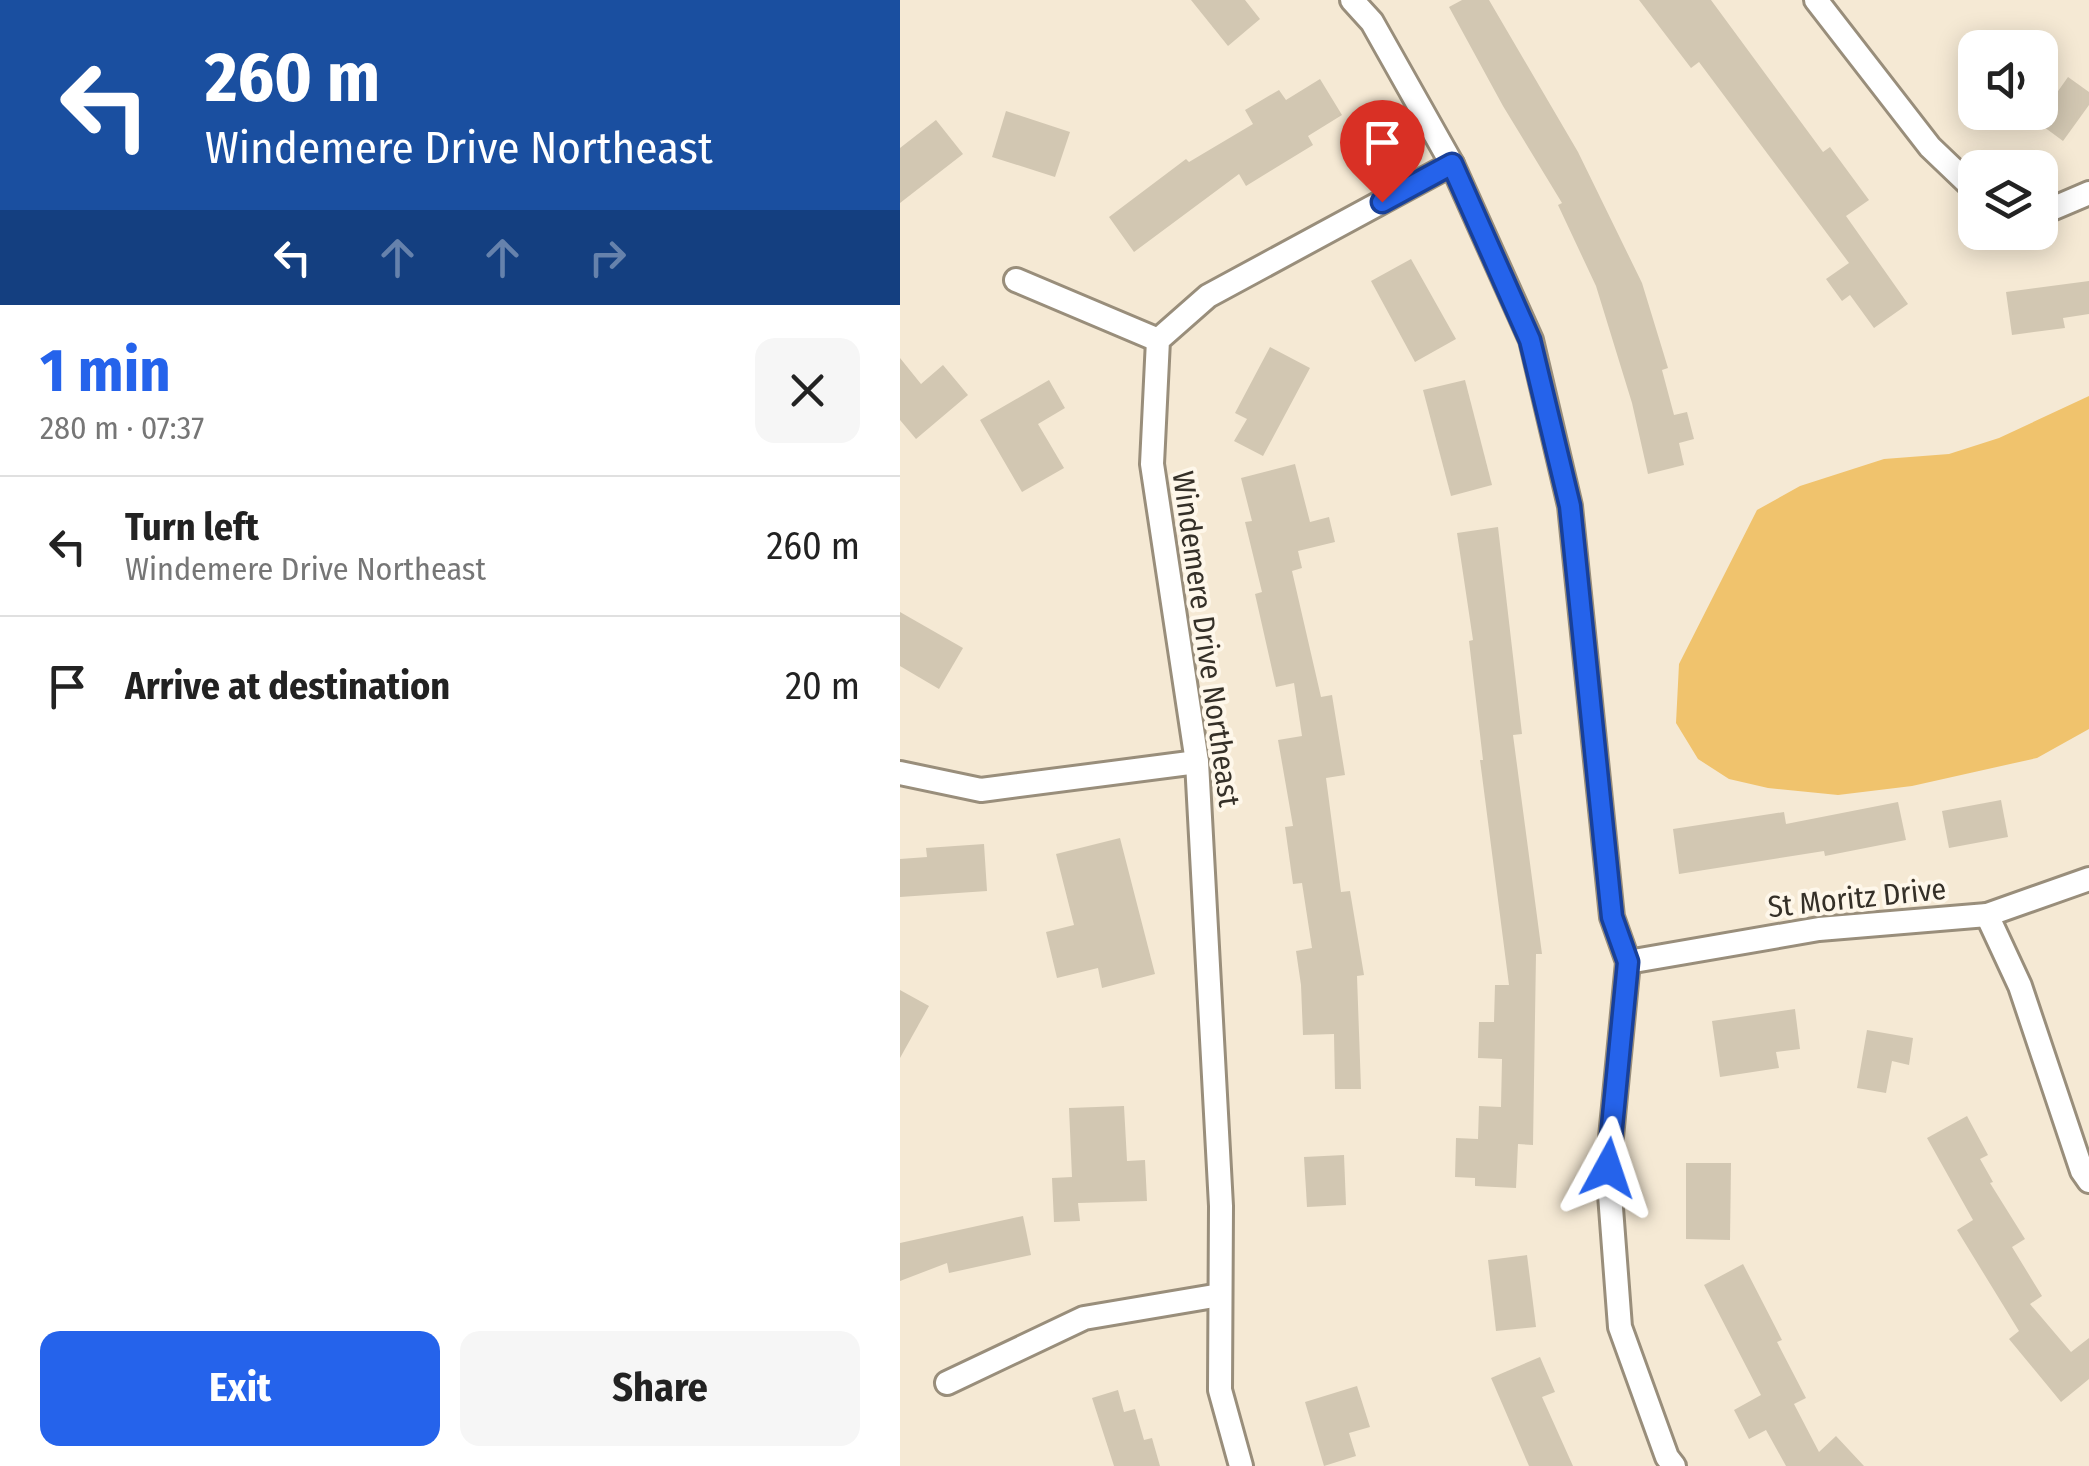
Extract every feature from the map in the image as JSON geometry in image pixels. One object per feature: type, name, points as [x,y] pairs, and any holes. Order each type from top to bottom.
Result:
[{"type":"street","points":[[1352,0],[1372,22],[1452,164],[1530,340],[1570,506],[1612,917],[1628,962],[1608,1168],[1620,1327],[1667,1457],[1674,1466]]},
{"type":"street","points":[[1816,0],[1930,147],[1958,174]]},
{"type":"street","points":[[1016,280],[1158,340],[1208,296],[1452,164]]},
{"type":"street","points":[[2058,206],[2089,193]]},
{"type":"street","name":"Windemere Drive Northeast","points":[[1158,340],[1152,464],[1197,762],[1221,1206],[1220,1390],[1241,1466]]},
{"type":"street","points":[[900,773],[981,790],[1197,762]]},
{"type":"street","name":"St Moritz Drive","points":[[1628,962],[1819,928],[1987,915],[2089,879]]},
{"type":"street","points":[[1987,915],[2020,986],[2089,1181]]},
{"type":"street","points":[[947,1383],[1084,1318],[1220,1295]]},
{"type":"shaded area","points":[[2089,396],[2089,729],[2037,758],[1912,786],[1838,795],[1768,788],[1729,779],[1698,759],[1676,723],[1679,664],[1757,510],[1800,486],[1884,459],[1949,454],[1999,438]]},
{"type":"building","points":[[1191,0],[1245,0],[1260,19],[1228,46]]},
{"type":"building","points":[[1462,0],[1489,0],[1578,152],[1642,283],[1668,368],[1662,370],[1674,415],[1687,412],[1694,439],[1679,443],[1684,465],[1648,474],[1632,403],[1596,286],[1558,205],[1562,203],[1449,7]]},
{"type":"building","points":[[1639,0],[1711,0],[1823,152],[1830,147],[1869,200],[1846,216],[1908,304],[1874,328],[1850,295],[1842,301],[1826,279],[1849,263],[1699,62],[1691,68]]},
{"type":"building","points":[[2068,77],[2089,92],[2089,105],[2063,141],[2048,130],[2058,130],[2058,91]]},
{"type":"building","points":[[1320,79],[1342,115],[1308,136],[1313,145],[1246,186],[1239,174],[1134,252],[1109,217],[1186,159],[1189,162],[1253,124],[1245,110],[1279,90],[1286,100]]},
{"type":"building","points":[[1006,111],[1070,132],[1055,177],[992,157]]},
{"type":"building","points":[[936,120],[963,154],[900,203],[900,148]]},
{"type":"building","points":[[1411,259],[1456,339],[1415,362],[1371,281]]},
{"type":"building","points":[[2089,281],[2089,314],[2063,318],[2065,328],[2012,335],[2006,292]]},
{"type":"building","points":[[1270,347],[1310,368],[1263,456],[1234,441],[1247,419],[1235,413]]},
{"type":"building","points":[[900,358],[921,384],[943,365],[968,395],[916,439],[900,420]]},
{"type":"building","points":[[1049,380],[1065,408],[1038,424],[1064,468],[1022,492],[980,420]]},
{"type":"building","points":[[1465,380],[1492,485],[1451,496],[1423,390]]},
{"type":"building","points":[[1295,464],[1310,522],[1329,517],[1335,542],[1298,551],[1302,568],[1292,571],[1321,697],[1332,695],[1345,775],[1326,778],[1341,892],[1350,891],[1364,975],[1357,976],[1361,1089],[1335,1089],[1334,1034],[1303,1035],[1296,951],[1312,948],[1302,883],[1293,884],[1285,827],[1293,826],[1278,740],[1302,736],[1294,683],[1276,687],[1255,594],[1262,592],[1245,522],[1252,521],[1241,478]]},
{"type":"building","points":[[1498,527],[1522,734],[1513,735],[1542,954],[1536,954],[1533,1145],[1518,1144],[1516,1188],[1475,1186],[1475,1178],[1455,1177],[1456,1138],[1478,1139],[1479,1106],[1501,1107],[1502,1059],[1478,1058],[1479,1022],[1494,1022],[1495,985],[1509,985],[1480,760],[1469,641],[1473,640],[1457,533]]},
{"type":"building","points":[[900,612],[963,648],[939,689],[900,666]]},
{"type":"building","points":[[2001,800],[2008,837],[1949,848],[1942,811]]},
{"type":"building","points":[[1898,802],[1906,840],[1825,856],[1824,851],[1679,874],[1673,829],[1784,812],[1786,824]]},
{"type":"building","points":[[1120,838],[1155,974],[1102,988],[1098,968],[1057,978],[1046,932],[1074,925],[1056,854]]},
{"type":"building","points":[[984,844],[987,891],[900,897],[900,859],[927,857],[926,848]]},
{"type":"building","points":[[900,990],[929,1006],[900,1058]]},
{"type":"building","points":[[1795,1009],[1800,1049],[1776,1052],[1779,1068],[1720,1077],[1712,1021]]},
{"type":"building","points":[[1867,1030],[1913,1038],[1909,1065],[1892,1061],[1886,1093],[1857,1088]]},
{"type":"building","points":[[1124,1106],[1127,1161],[1145,1160],[1147,1201],[1078,1203],[1080,1221],[1054,1222],[1052,1178],[1072,1177],[1069,1108]]},
{"type":"building","points":[[1967,1116],[1988,1155],[1980,1159],[1993,1182],[1990,1183],[2025,1239],[2012,1247],[2042,1296],[2030,1304],[2071,1352],[2089,1338],[2089,1379],[2061,1402],[2009,1339],[2019,1331],[1957,1230],[1973,1220],[1927,1138]]},
{"type":"building","points":[[1344,1155],[1346,1205],[1307,1207],[1304,1157]]},
{"type":"building","points":[[1686,1163],[1731,1163],[1730,1240],[1686,1239]]},
{"type":"building","points":[[1023,1216],[1031,1255],[949,1273],[947,1263],[900,1281],[900,1243]]},
{"type":"building","points":[[1527,1255],[1536,1327],[1496,1331],[1488,1260]]},
{"type":"building","points":[[1743,1264],[1806,1398],[1794,1404],[1819,1452],[1836,1436],[1864,1466],[1786,1466],[1766,1430],[1749,1439],[1734,1410],[1761,1395],[1704,1285]]},
{"type":"building","points":[[1540,1357],[1555,1392],[1542,1397],[1573,1466],[1529,1466],[1491,1378]]},
{"type":"building","points":[[1357,1386],[1370,1427],[1349,1433],[1356,1456],[1324,1466],[1305,1402]]},
{"type":"building","points":[[1118,1390],[1124,1412],[1135,1409],[1144,1440],[1152,1438],[1160,1466],[1114,1466],[1092,1398]]},
{"type":"route","points":[[1382,202],[1452,164],[1530,340],[1570,506],[1612,917],[1628,962],[1608,1168]]}]
